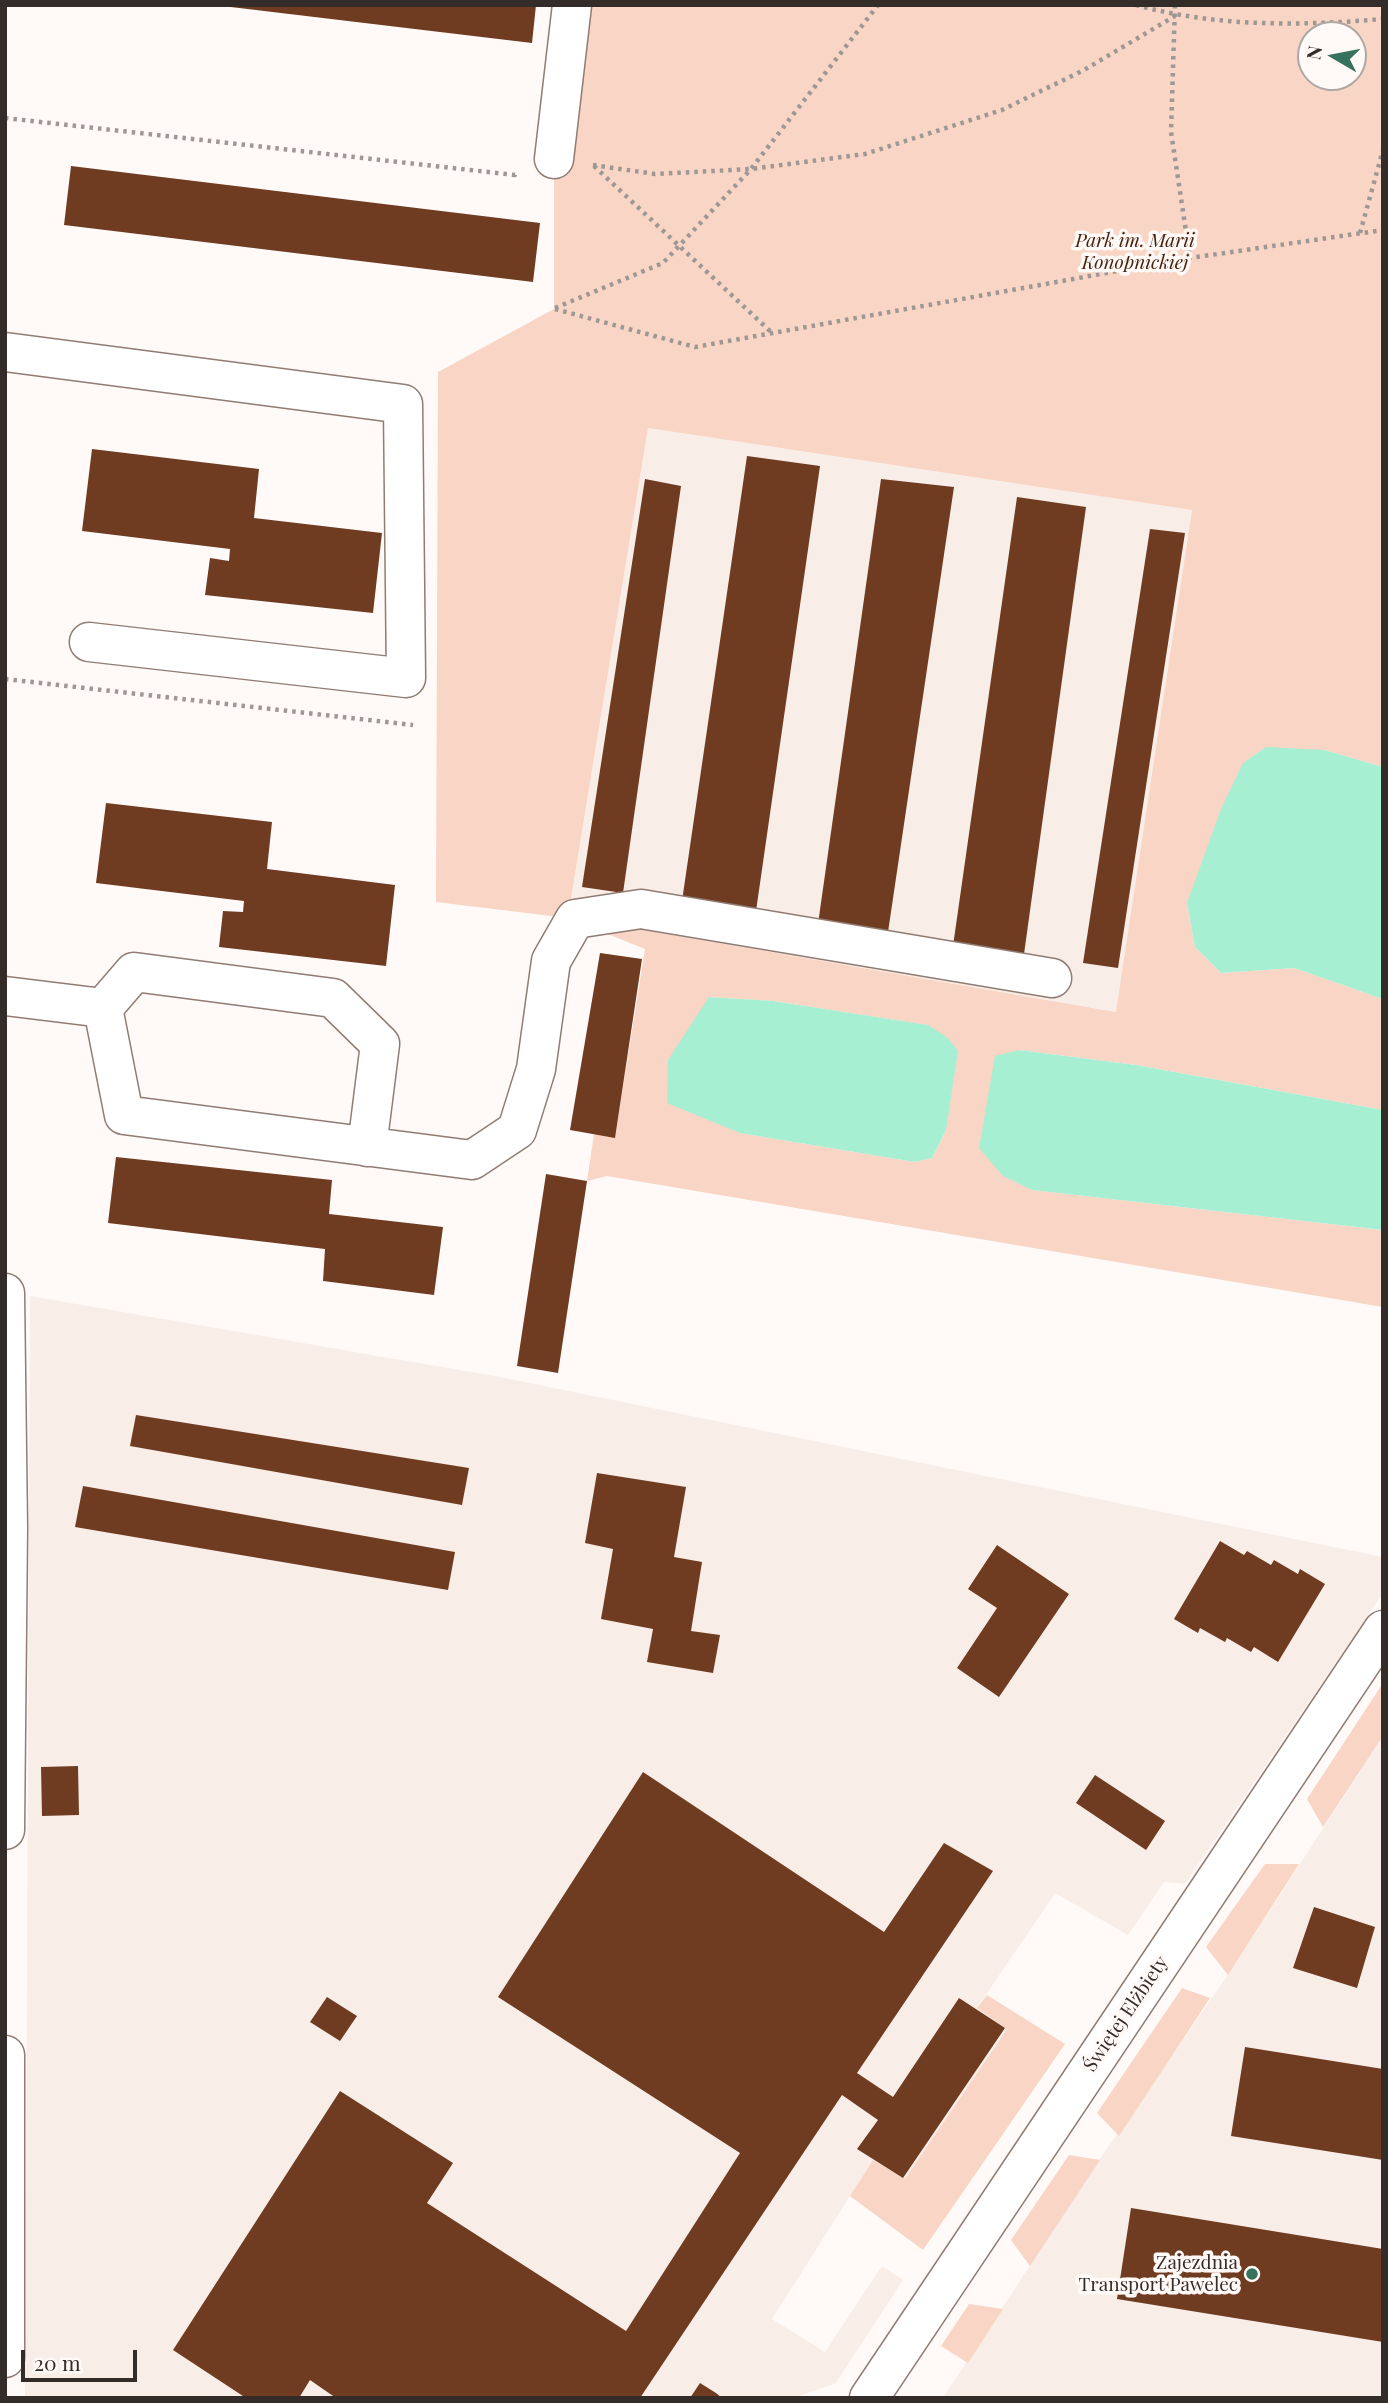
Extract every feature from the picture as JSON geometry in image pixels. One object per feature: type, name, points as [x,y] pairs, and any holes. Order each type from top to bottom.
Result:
[{"type":"street","points":[[554,159],[572,5]]},
{"type":"street","points":[[5,352],[403,404],[406,678],[89,642]]},
{"type":"street","points":[[103,1009],[124,1115],[472,1160],[517,1130],[536,1069],[551,961],[575,919],[641,909],[1052,978]]},
{"type":"street","points":[[103,1009],[134,972],[333,999],[380,1044],[367,1146]]},
{"type":"street","points":[[5,996],[103,1009]]},
{"type":"street","points":[[5,1293],[8,1514],[5,1830]]},
{"type":"street","name":"Świętej Elżbiety","points":[[869,2398],[1383,1630]]},
{"type":"street","points":[[5,2056],[5,2358]]},
{"type":"path","points":[[878,5],[751,169],[663,262],[555,309],[695,347],[1190,258],[1383,230]]},
{"type":"path","points":[[1136,5],[1175,16],[1266,23],[1383,19]]},
{"type":"path","points":[[1175,5],[1171,132],[1190,258]]},
{"type":"path","points":[[5,118],[515,175],[518,148],[554,159],[655,174],[751,169],[865,154],[1002,110],[1084,70],[1175,16]]},
{"type":"path","points":[[1360,233],[1383,150]]},
{"type":"path","points":[[593,165],[772,333]]},
{"type":"path","points":[[5,679],[412,725]]},
{"type":"shaded area","points":[[648,428],[1192,510],[1117,1012],[568,918]]},
{"type":"shaded area","points":[[1266,747],[1324,750],[1383,767],[1383,999],[1294,968],[1221,973],[1195,947],[1187,903],[1221,809],[1243,763]]},
{"type":"shaded area","points":[[709,997],[773,1001],[928,1025],[948,1038],[958,1051],[946,1130],[932,1158],[915,1162],[740,1133],[667,1103],[668,1060]]},
{"type":"shaded area","points":[[1019,1050],[1136,1065],[1383,1110],[1383,1230],[1032,1190],[1003,1176],[979,1148],[995,1056]]},
{"type":"shaded area","points":[[30,1296],[500,1377],[1383,1557],[1383,1593],[1185,1884],[1164,1882],[1128,1935],[1055,1893],[977,2008],[1007,2028],[905,2180],[873,2160],[772,2319],[825,2352],[882,2266],[903,2280],[836,2383],[793,2398],[25,2398]]},
{"type":"shaded area","points":[[1383,1736],[1383,2398],[943,2398],[1099,2160],[1228,1975]]},
{"type":"green space","name":"Park im. Marii Konopnickiej","points":[[572,5],[1383,5],[1383,767],[1324,750],[1187,903],[1195,947],[1221,973],[1294,968],[1383,999],[1383,1110],[1136,1065],[1019,1050],[1032,1190],[1383,1230],[1383,1307],[607,1176],[587,1181],[594,1134],[615,1137],[645,949],[568,918],[436,902],[438,372],[554,309],[554,159]],"holes":[[[648,428],[1192,510],[1116,1012],[568,917]],[[709,997],[773,1001],[927,1025],[946,1130],[932,1158],[915,1162],[740,1133]]]},
{"type":"green space","points":[[1383,1683],[1383,1736],[1323,1827],[1307,1799]]},
{"type":"green space","points":[[1265,1864],[1299,1864],[1228,1975],[1206,1947]]},
{"type":"green space","points":[[1182,1988],[1210,1998],[1119,2136],[1097,2113]]},
{"type":"green space","points":[[987,1995],[1065,2044],[923,2250],[850,2196],[873,2160],[905,2179],[1007,2029],[977,2008]]},
{"type":"green space","points":[[1069,2155],[1100,2160],[1030,2266],[1011,2240]]},
{"type":"green space","points":[[969,2304],[1003,2309],[968,2363],[941,2346]]},
{"type":"building","points":[[214,5],[536,5],[532,43]]},
{"type":"building","points":[[71,166],[540,223],[533,282],[64,225]]},
{"type":"building","points":[[92,449],[259,469],[254,518],[382,533],[373,613],[205,595],[210,558],[229,561],[230,549],[82,531]]},
{"type":"building","points":[[747,456],[820,466],[756,911],[682,901]]},
{"type":"building","points":[[645,479],[681,486],[623,893],[582,887]]},
{"type":"building","points":[[881,479],[954,487],[888,932],[818,924]]},
{"type":"building","points":[[1017,497],[1086,507],[1024,954],[953,946]]},
{"type":"building","points":[[1150,529],[1185,533],[1118,968],[1083,963]]},
{"type":"building","points":[[106,803],[272,822],[267,869],[395,885],[386,966],[219,947],[223,911],[243,912],[244,901],[96,883]]},
{"type":"building","points":[[600,953],[642,959],[615,1138],[570,1130]]},
{"type":"building","points":[[116,1157],[332,1180],[329,1214],[443,1227],[434,1295],[323,1281],[325,1249],[108,1223]]},
{"type":"building","points":[[546,1174],[587,1181],[558,1373],[517,1366]]},
{"type":"building","points":[[136,1415],[469,1468],[462,1505],[130,1446]]},
{"type":"building","points":[[597,1473],[686,1487],[674,1557],[702,1562],[691,1631],[720,1635],[713,1673],[647,1662],[653,1629],[601,1619],[613,1549],[585,1543]]},
{"type":"building","points":[[83,1486],[455,1552],[448,1590],[75,1527]]},
{"type":"building","points":[[1220,1541],[1244,1555],[1247,1551],[1271,1565],[1274,1560],[1298,1574],[1300,1569],[1325,1584],[1278,1662],[1254,1647],[1251,1652],[1227,1638],[1225,1642],[1200,1628],[1198,1633],[1174,1619]]},
{"type":"building","points":[[997,1545],[1069,1594],[999,1697],[957,1668],[997,1608],[968,1589]]},
{"type":"building","points":[[78,1766],[79,1815],[42,1816],[41,1767]]},
{"type":"building","points":[[643,1772],[884,1932],[944,1843],[993,1871],[857,2073],[893,2097],[959,1998],[1005,2028],[903,2178],[857,2149],[878,2120],[842,2095],[640,2398],[336,2398],[310,2380],[299,2398],[246,2398],[173,2350],[340,2091],[453,2163],[427,2203],[626,2331],[740,2153],[498,1997]]},
{"type":"building","points":[[1095,1775],[1165,1821],[1146,1850],[1076,1803]]},
{"type":"building","points":[[1314,1907],[1375,1927],[1357,1988],[1293,1968]]},
{"type":"building","points":[[327,1997],[357,2016],[340,2041],[310,2022]]},
{"type":"building","points":[[1245,2047],[1383,2069],[1383,2160],[1231,2136]]},
{"type":"building","name":"Zajezdnia Transport Pawelec","points":[[1131,2208],[1383,2249],[1383,2342],[1117,2299]]},
{"type":"building","points":[[700,2383],[716,2393],[722,2398],[690,2398]]},
{"type":"place","name":"Zajezdnia Transport Pawelec","points":[[1252,2274]]}]
